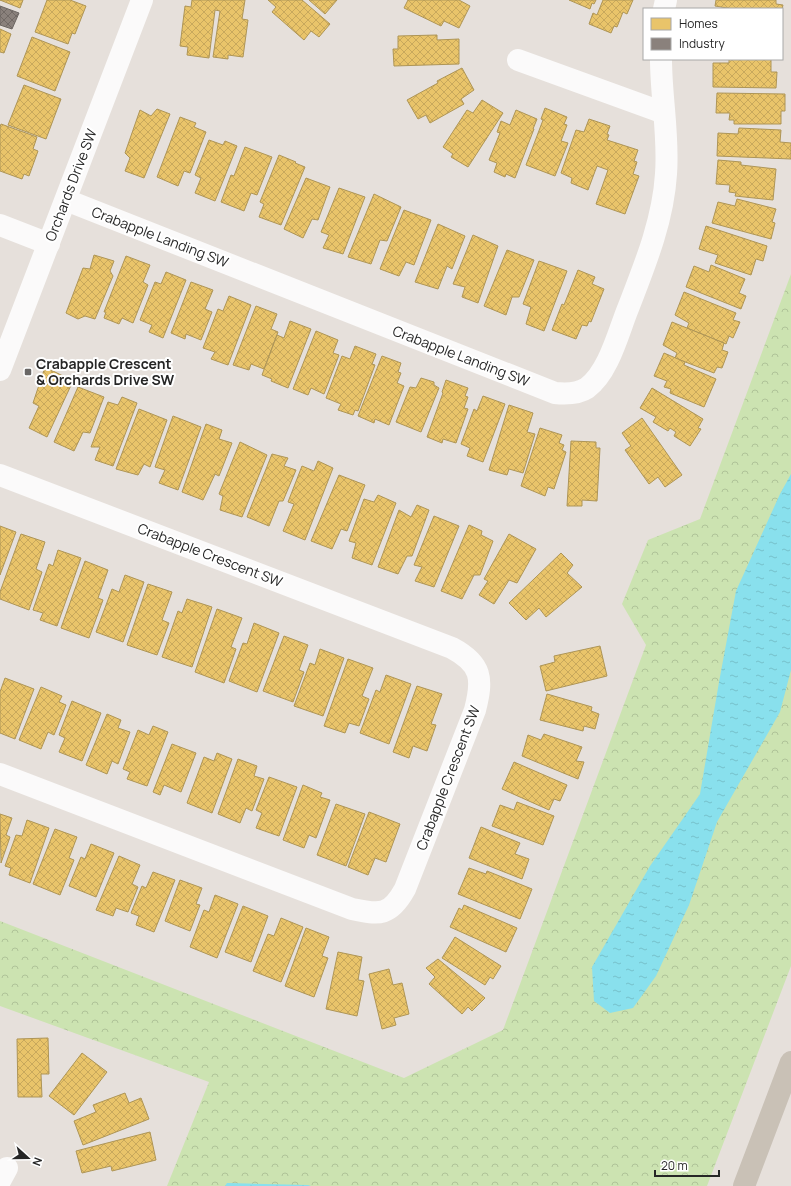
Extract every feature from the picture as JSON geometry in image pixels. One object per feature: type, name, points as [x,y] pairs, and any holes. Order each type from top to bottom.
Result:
[{"type":"main road","points":[[744,1186],[791,1062]]},
{"type":"street","name":"Orchards Drive SW","points":[[0,370],[142,0]]},
{"type":"street","points":[[518,60],[664,113]]},
{"type":"street","name":"Crabapple Landing SW","points":[[66,200],[555,393],[569,394],[586,388],[598,375],[609,358],[650,252],[658,224],[666,176],[667,151],[661,60]]},
{"type":"street","points":[[0,225],[49,244]]},
{"type":"street","name":"Crabapple Crescent SW","points":[[0,475],[452,648],[471,660],[478,672],[480,684],[475,710],[405,889],[392,908],[376,913],[352,909],[0,774]]},
{"type":"green space","points":[[791,274],[791,966],[707,1186],[167,1186],[209,1082],[0,1006],[0,921],[404,1078],[503,1030],[646,645],[622,604],[648,540],[700,519]]},
{"type":"water","points":[[791,474],[791,670],[780,712],[717,822],[689,905],[656,976],[633,1008],[610,1013],[594,1001],[592,967],[650,866],[700,794],[736,591],[780,494]]},
{"type":"water","points":[[227,1183],[308,1185],[311,1186],[225,1186]]},
{"type":"building: Homes","points":[[0,0],[23,0],[20,8]]},
{"type":"building: Homes","points":[[47,0],[70,0],[86,6],[75,34],[72,33],[68,44],[35,32]]},
{"type":"building: Homes","points":[[192,0],[245,0],[242,19],[248,20],[243,57],[228,55],[228,59],[213,57],[220,11],[215,10],[209,58],[187,55],[188,47],[180,46],[185,6],[191,7]]},
{"type":"building: Homes","points":[[268,0],[302,0],[330,24],[319,37],[311,31],[304,40],[272,12],[276,7]]},
{"type":"building: Homes","points":[[309,0],[337,0],[325,14]]},
{"type":"building: Homes","points":[[408,0],[459,0],[470,6],[459,28],[444,21],[441,26],[404,8]]},
{"type":"building: Homes","points":[[569,0],[596,0],[594,4],[592,3],[590,9]]},
{"type":"building: Homes","points":[[603,0],[633,0],[627,14],[623,12],[617,27],[614,26],[611,33],[589,24],[593,13],[597,15]]},
{"type":"building: Homes","points":[[716,0],[776,0],[776,4],[783,5],[782,8],[727,8],[715,6]]},
{"type":"building: Homes","points":[[0,29],[11,34],[4,53],[0,52]]},
{"type":"building: Homes","points":[[437,35],[437,40],[459,39],[459,64],[394,66],[393,49],[398,49],[398,36]]},
{"type":"building: Homes","points":[[32,37],[70,52],[55,91],[17,76]]},
{"type":"building: Homes","points":[[729,60],[771,60],[771,72],[777,72],[776,88],[713,87],[713,63],[729,63]]},
{"type":"building: Homes","points":[[462,68],[474,90],[461,99],[464,104],[430,123],[426,115],[418,119],[407,100],[438,83],[437,81]]},
{"type":"building: Homes","points":[[24,85],[61,99],[46,139],[8,125]]},
{"type":"building: Homes","points":[[717,93],[785,94],[785,111],[781,111],[781,124],[734,124],[734,120],[729,120],[730,113],[716,113]]},
{"type":"building: Homes","points":[[482,100],[503,113],[468,167],[451,157],[453,154],[443,147],[467,110],[473,113]]},
{"type":"building: Homes","points":[[545,108],[567,117],[564,124],[567,125],[561,141],[568,143],[555,176],[526,165],[543,120],[541,119]]},
{"type":"building: Homes","points":[[157,109],[170,114],[144,178],[125,171],[130,158],[125,153],[140,110],[151,116]]},
{"type":"building: Homes","points":[[516,110],[537,119],[515,178],[506,174],[505,177],[494,172],[497,163],[489,160],[500,133],[497,132],[501,121],[510,125]]},
{"type":"building: Homes","points":[[180,117],[196,123],[194,127],[206,132],[190,173],[184,171],[178,186],[157,177]]},
{"type":"building: Homes","points":[[589,119],[610,126],[607,134],[609,135],[607,140],[638,150],[634,161],[637,162],[633,174],[639,176],[625,214],[596,204],[608,170],[597,166],[588,190],[571,183],[572,178],[561,173],[576,130],[584,132]]},
{"type":"building: Homes","points":[[1,124],[37,137],[33,149],[38,151],[29,176],[24,174],[22,179],[0,171]]},
{"type":"building: Homes","points":[[739,128],[781,130],[780,142],[791,143],[791,159],[717,156],[718,133],[738,134]]},
{"type":"building: Homes","points":[[209,140],[223,145],[225,141],[237,146],[215,201],[195,193],[201,178],[195,175]]},
{"type":"building: Homes","points":[[245,147],[272,157],[257,195],[251,193],[244,211],[221,202],[231,175],[234,176]]},
{"type":"building: Homes","points":[[279,155],[305,167],[281,225],[259,217],[264,204],[260,202]]},
{"type":"building: Homes","points":[[718,160],[741,162],[741,165],[776,169],[773,200],[735,196],[736,193],[729,192],[730,185],[716,184]]},
{"type":"building: Homes","points":[[306,178],[330,187],[318,220],[312,219],[303,238],[284,229]]},
{"type":"building: Homes","points":[[339,188],[365,197],[343,254],[323,248],[329,235],[321,232]]},
{"type":"building: Homes","points":[[374,194],[401,207],[387,241],[380,240],[371,264],[348,257]]},
{"type":"building: Homes","points":[[737,199],[776,209],[772,222],[775,223],[771,239],[712,223],[718,202],[735,206]]},
{"type":"building: Homes","points":[[404,210],[431,220],[414,265],[406,262],[399,276],[380,269]]},
{"type":"building: Homes","points":[[438,224],[465,236],[452,269],[447,266],[438,289],[415,282]]},
{"type":"building: Homes","points":[[706,226],[767,246],[763,261],[756,259],[751,275],[715,263],[718,255],[699,249]]},
{"type":"building: Homes","points":[[473,235],[498,246],[478,303],[462,297],[465,287],[453,284]]},
{"type":"building: Homes","points":[[507,250],[534,260],[519,297],[512,297],[506,315],[484,306]]},
{"type":"building: Homes","points":[[94,255],[114,261],[110,271],[113,276],[95,319],[85,316],[78,319],[66,313],[83,268],[90,269]]},
{"type":"building: Homes","points":[[126,256],[150,265],[143,282],[148,285],[133,323],[122,318],[119,324],[104,318],[106,312],[104,312]]},
{"type":"building: Homes","points":[[539,261],[567,271],[544,331],[526,324],[531,307],[523,304]]},
{"type":"building: Homes","points":[[711,265],[745,279],[739,293],[746,296],[741,309],[686,287],[694,266],[709,272]]},
{"type":"building: Homes","points":[[578,270],[595,277],[592,284],[604,289],[591,322],[589,321],[587,326],[582,325],[576,339],[552,330]]},
{"type":"building: Homes","points":[[166,272],[186,280],[163,338],[149,332],[152,325],[140,320],[155,282],[161,284]]},
{"type":"building: Homes","points":[[191,282],[213,290],[205,309],[212,312],[201,340],[186,334],[185,339],[171,333]]},
{"type":"building: Homes","points":[[684,292],[736,313],[733,320],[740,322],[733,338],[729,336],[726,344],[687,328],[689,323],[675,315]]},
{"type":"building: Homes","points":[[229,296],[251,305],[228,365],[211,359],[215,352],[203,348],[218,309],[223,311]]},
{"type":"building: Homes","points":[[256,306],[277,314],[271,329],[278,332],[264,369],[251,364],[249,370],[233,365]]},
{"type":"building: Homes","points":[[290,321],[311,329],[288,388],[271,381],[272,379],[262,375],[277,335],[284,338]]},
{"type":"building: Homes","points":[[672,322],[724,343],[722,350],[728,352],[722,368],[717,367],[714,373],[675,358],[677,353],[663,345]]},
{"type":"building: Homes","points":[[316,331],[338,340],[333,353],[339,355],[324,394],[311,388],[308,395],[293,389]]},
{"type":"building: Homes","points":[[355,346],[376,354],[372,364],[375,365],[358,411],[355,410],[353,415],[338,410],[341,404],[326,398],[342,356],[350,359]]},
{"type":"building: Homes","points":[[664,353],[685,362],[684,365],[716,379],[704,407],[670,393],[671,389],[664,387],[667,381],[654,376]]},
{"type":"building: Homes","points":[[382,356],[401,363],[398,372],[401,373],[397,383],[404,386],[389,425],[375,419],[374,423],[358,416]]},
{"type":"building: Homes","points":[[45,367],[73,381],[47,437],[29,428],[39,406],[33,403]]},
{"type":"building: Homes","points":[[421,378],[434,382],[434,385],[439,388],[421,432],[396,422],[410,387],[416,388]]},
{"type":"building: Homes","points":[[446,380],[468,388],[465,396],[468,397],[464,408],[468,409],[456,443],[443,439],[442,443],[427,437],[443,393]]},
{"type":"building: Homes","points":[[78,387],[104,397],[90,433],[83,432],[74,451],[54,442]]},
{"type":"building: Homes","points":[[652,388],[703,419],[698,428],[701,429],[690,446],[674,436],[676,432],[670,428],[668,431],[653,422],[656,417],[640,408]]},
{"type":"building: Homes","points":[[483,396],[505,404],[483,462],[467,456],[470,448],[461,444],[474,409],[477,411]]},
{"type":"building: Homes","points":[[122,397],[137,403],[113,466],[95,460],[100,447],[91,447],[108,402],[118,405]]},
{"type":"building: Homes","points":[[509,405],[533,413],[527,432],[535,434],[523,473],[509,469],[507,475],[489,470]]},
{"type":"building: Homes","points":[[139,409],[167,420],[150,467],[144,464],[138,475],[116,469]]},
{"type":"building: Homes","points":[[173,416],[201,427],[178,490],[159,483],[165,470],[155,467]]},
{"type":"building: Homes","points":[[642,418],[682,475],[665,487],[658,477],[649,484],[625,450],[631,446],[622,433]]},
{"type":"building: Homes","points":[[206,424],[222,430],[219,439],[232,443],[219,476],[215,474],[203,500],[182,492]]},
{"type":"building: Homes","points":[[540,428],[562,435],[559,443],[564,445],[562,450],[566,452],[554,489],[548,487],[545,496],[521,486]]},
{"type":"building: Homes","points":[[571,441],[596,442],[596,448],[600,448],[597,501],[582,500],[582,506],[567,506]]},
{"type":"building: Homes","points":[[240,442],[267,455],[242,517],[220,510],[223,496],[219,494]]},
{"type":"building: Homes","points":[[272,454],[288,458],[284,466],[296,470],[283,501],[279,501],[269,526],[247,517]]},
{"type":"building: Homes","points":[[318,461],[333,468],[305,540],[283,531],[294,504],[288,502],[302,466],[314,471]]},
{"type":"building: Homes","points":[[339,475],[365,485],[347,531],[341,529],[332,549],[311,541]]},
{"type":"building: Homes","points":[[378,495],[396,503],[372,565],[352,558],[356,543],[349,541],[364,499],[374,502]]},
{"type":"building: Homes","points":[[417,505],[429,510],[412,556],[407,556],[398,574],[378,567],[399,510],[411,517]]},
{"type":"building: Homes","points":[[434,516],[459,526],[434,587],[415,581],[422,567],[414,565]]},
{"type":"building: Homes","points":[[469,525],[482,531],[481,535],[493,541],[480,575],[474,575],[462,599],[441,591]]},
{"type":"building: Homes","points":[[0,526],[16,532],[0,575]]},
{"type":"building: Homes","points":[[21,534],[45,542],[36,569],[42,572],[29,610],[0,599],[0,592]]},
{"type":"building: Homes","points":[[509,534],[536,549],[517,583],[509,580],[494,604],[479,595],[488,581],[484,579]]},
{"type":"building: Homes","points":[[58,550],[81,558],[57,626],[40,620],[43,613],[33,610],[49,564],[53,566]]},
{"type":"building: Homes","points":[[561,553],[573,565],[567,573],[582,587],[546,617],[539,608],[526,620],[509,603]]},
{"type":"building: Homes","points":[[85,561],[108,570],[98,598],[103,600],[89,638],[61,628]]},
{"type":"building: Homes","points":[[125,575],[144,582],[123,642],[96,632],[112,589],[119,592]]},
{"type":"building: Homes","points":[[148,584],[172,592],[162,620],[169,623],[157,655],[127,645]]},
{"type":"building: Homes","points":[[187,599],[212,607],[192,667],[162,657],[178,611],[182,613]]},
{"type":"building: Homes","points":[[217,609],[242,618],[231,647],[236,649],[224,683],[195,672]]},
{"type":"building: Homes","points":[[254,623],[279,633],[257,692],[229,681],[243,643],[247,644]]},
{"type":"building: Homes","points":[[284,636],[308,645],[299,670],[304,672],[293,702],[263,691]]},
{"type":"building: Homes","points":[[600,646],[607,676],[546,691],[540,666],[555,662],[554,656]]},
{"type":"building: Homes","points":[[320,649],[344,658],[323,716],[294,706],[310,663],[315,665]]},
{"type":"building: Homes","points":[[348,659],[373,668],[362,696],[369,699],[359,726],[349,723],[345,733],[324,726]]},
{"type":"building: Homes","points":[[386,675],[411,684],[389,744],[360,733],[376,690],[380,692]]},
{"type":"building: Homes","points":[[5,678],[34,689],[15,739],[0,733],[0,692]]},
{"type":"building: Homes","points":[[417,686],[442,694],[431,724],[436,725],[427,751],[413,746],[409,758],[393,752]]},
{"type":"building: Homes","points":[[41,687],[62,696],[59,702],[66,705],[54,735],[48,732],[41,749],[19,740]]},
{"type":"building: Homes","points":[[547,694],[592,707],[591,711],[599,714],[595,729],[584,726],[583,731],[540,720]]},
{"type":"building: Homes","points":[[72,701],[101,713],[82,761],[59,752],[65,738],[59,735]]},
{"type":"building: Homes","points":[[107,714],[121,720],[118,728],[130,732],[118,764],[112,761],[107,774],[86,765]]},
{"type":"building: Homes","points":[[153,726],[168,732],[147,786],[127,779],[130,772],[123,769],[138,730],[149,735]]},
{"type":"building: Homes","points":[[544,734],[582,747],[576,761],[584,762],[578,779],[522,756],[528,735],[541,740]]},
{"type":"building: Homes","points":[[172,744],[196,753],[181,792],[164,785],[160,795],[153,792]]},
{"type":"building: Homes","points":[[217,753],[232,759],[212,813],[187,803],[204,757],[214,761]]},
{"type":"building: Homes","points":[[238,759],[257,766],[254,776],[264,779],[252,811],[246,808],[240,823],[218,814]]},
{"type":"building: Homes","points":[[514,762],[567,785],[560,801],[554,799],[549,810],[502,789]]},
{"type":"building: Homes","points":[[269,777],[297,787],[279,836],[256,828],[262,813],[256,810]]},
{"type":"building: Homes","points":[[303,785],[322,793],[320,797],[330,800],[316,838],[309,835],[304,848],[283,840]]},
{"type":"building: Homes","points":[[517,802],[554,816],[543,845],[492,826],[500,805],[514,810]]},
{"type":"building: Homes","points":[[336,804],[365,814],[346,866],[317,855]]},
{"type":"building: Homes","points":[[369,812],[400,824],[386,862],[375,858],[368,875],[348,867]]},
{"type":"building: Homes","points":[[0,814],[12,818],[6,835],[10,837],[1,863]]},
{"type":"building: Homes","points":[[27,820],[49,828],[30,883],[9,875],[11,868],[5,866],[16,835],[22,836]]},
{"type":"building: Homes","points":[[481,827],[520,843],[515,854],[529,859],[522,879],[469,858]]},
{"type":"building: Homes","points":[[55,829],[77,837],[69,858],[74,860],[60,895],[33,884]]},
{"type":"building: Homes","points":[[91,844],[114,853],[96,897],[69,886],[81,857],[85,859]]},
{"type":"building: Homes","points":[[119,856],[140,865],[132,884],[138,887],[128,912],[116,908],[113,916],[96,910]]},
{"type":"building: Homes","points":[[469,868],[486,874],[487,871],[532,889],[520,919],[458,894]]},
{"type":"building: Homes","points":[[153,872],[175,880],[154,932],[136,925],[139,916],[131,913],[142,886],[146,888]]},
{"type":"building: Homes","points":[[180,880],[202,888],[196,904],[200,905],[190,931],[165,921]]},
{"type":"building: Homes","points":[[215,895],[238,904],[217,958],[190,947],[204,910],[209,912]]},
{"type":"building: Homes","points":[[464,905],[517,928],[506,952],[450,927],[459,908],[462,910]]},
{"type":"building: Homes","points":[[243,906],[268,916],[251,962],[225,952]]},
{"type":"building: Homes","points":[[281,918],[303,927],[281,982],[253,971],[268,934],[274,936]]},
{"type":"building: Homes","points":[[306,928],[329,937],[322,956],[328,958],[314,997],[285,986]]},
{"type":"building: Homes","points":[[455,937],[501,966],[493,979],[490,977],[485,985],[442,958]]},
{"type":"building: Homes","points":[[338,952],[362,957],[358,980],[364,981],[357,1016],[326,1009]]},
{"type":"building: Homes","points":[[438,959],[485,998],[472,1011],[468,1007],[462,1014],[429,984],[435,977],[426,968]]},
{"type":"building: Homes","points":[[389,969],[393,985],[402,983],[409,1014],[394,1018],[396,1025],[382,1029],[369,974]]},
{"type":"building: Homes","points":[[48,1038],[49,1074],[41,1074],[42,1097],[18,1097],[17,1039]]},
{"type":"building: Homes","points":[[82,1053],[107,1072],[74,1115],[49,1096]]},
{"type":"building: Homes","points":[[125,1093],[129,1103],[141,1098],[149,1119],[83,1145],[74,1121],[96,1112],[93,1105]]},
{"type":"building: Homes","points":[[150,1132],[156,1160],[112,1171],[111,1166],[82,1173],[76,1151]]},
{"type":"building: Industry","points":[[0,6],[19,13],[12,29],[0,25]]},
{"type":"place","name":"Crabapple Crescent & Orchards Drive SW","points":[[28,372]]}]
